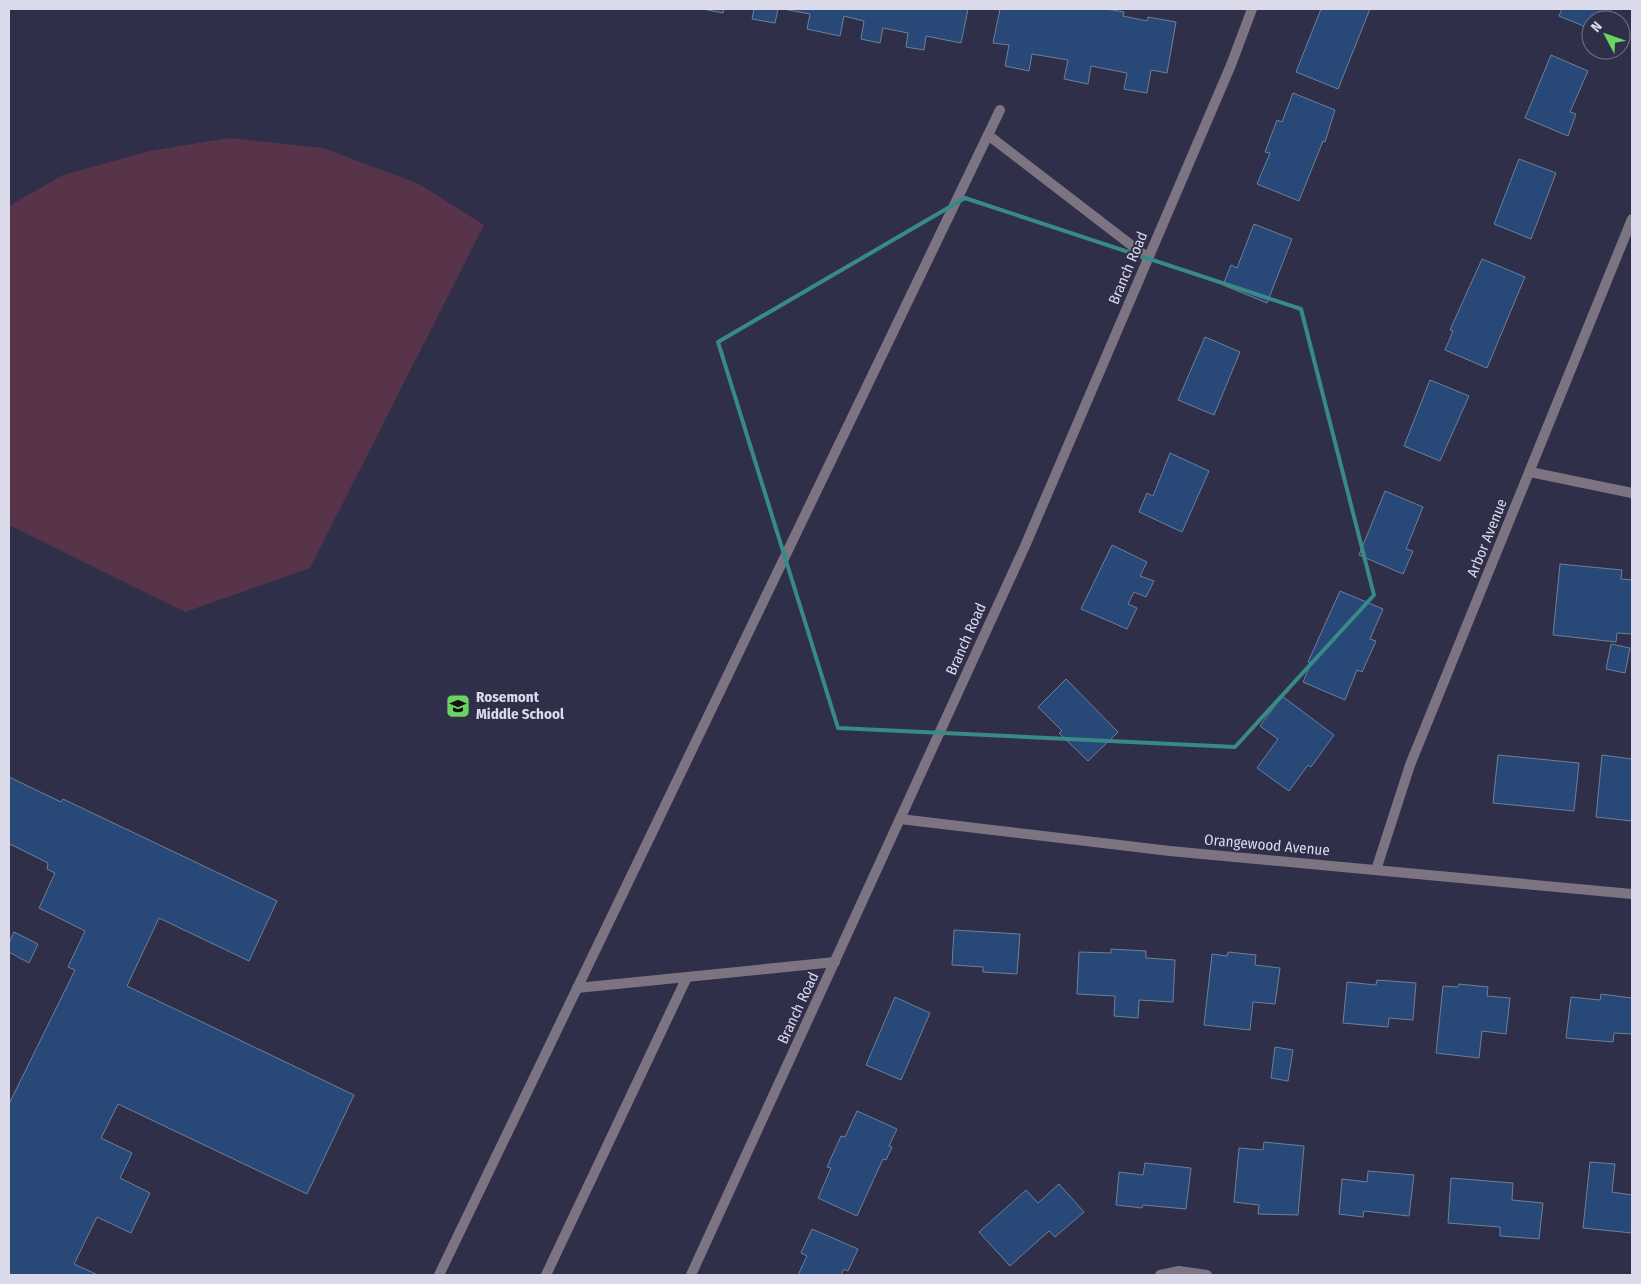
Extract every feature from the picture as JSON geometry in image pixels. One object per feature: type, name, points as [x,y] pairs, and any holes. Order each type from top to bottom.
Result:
[{"type":"street","name":"Branch Road","points":[[691,1275],[1025,546],[1231,64],[1252,9]]},
{"type":"street","points":[[439,1275],[1000,110]]},
{"type":"street","points":[[988,135],[1148,258]]},
{"type":"street","name":"Arbor Avenue","points":[[1376,870],[1410,766],[1632,219]]},
{"type":"street","points":[[1530,472],[1632,493]]},
{"type":"street","name":"Orangewood Avenue","points":[[900,819],[1170,851],[1632,894]]},
{"type":"street","points":[[577,988],[835,962]]},
{"type":"street","points":[[546,1275],[687,977]]},
{"type":"street","points":[[1160,1275],[1179,1272],[1207,1275]]},
{"type":"highlighted area","points":[[965,198],[1301,309],[1374,595],[1235,747],[838,728],[718,342]]},
{"type":"shaded area","points":[[229,138],[323,148],[419,184],[484,225],[310,568],[185,612],[9,525],[9,206],[63,175],[150,151]]},
{"type":"building","points":[[703,9],[724,9],[723,13]]},
{"type":"building","points":[[754,9],[778,9],[775,23],[752,19]]},
{"type":"building","points":[[783,9],[968,9],[961,43],[926,36],[924,50],[906,47],[908,33],[883,28],[880,43],[861,39],[864,21],[844,16],[840,36],[807,29],[810,14]]},
{"type":"building","points":[[1000,9],[1106,9],[1124,12],[1123,16],[1147,21],[1148,17],[1176,22],[1167,73],[1151,70],[1147,93],[1124,89],[1127,73],[1091,66],[1088,84],[1064,79],[1068,60],[1032,54],[1029,71],[1005,66],[1009,45],[993,43]]},
{"type":"building","points":[[1321,9],[1370,9],[1338,89],[1296,72]]},
{"type":"building","points":[[1562,9],[1611,9],[1581,10],[1581,25],[1559,16]]},
{"type":"building","points":[[1551,55],[1588,71],[1570,112],[1576,114],[1568,136],[1525,118]]},
{"type":"building","points":[[1293,93],[1335,110],[1325,142],[1323,141],[1299,201],[1257,184],[1270,153],[1265,152],[1277,120],[1282,122]]},
{"type":"building","points":[[1519,159],[1556,173],[1531,239],[1494,224]]},
{"type":"building","points":[[1254,224],[1292,239],[1267,303],[1223,285],[1231,265],[1237,268]]},
{"type":"building","points":[[1482,259],[1525,277],[1487,368],[1445,350],[1453,331],[1450,330]]},
{"type":"building","points":[[1205,337],[1240,352],[1214,415],[1178,400]]},
{"type":"building","points":[[1430,380],[1469,396],[1440,461],[1404,446]]},
{"type":"building","points":[[1170,453],[1209,471],[1182,532],[1139,512],[1147,493],[1153,496]]},
{"type":"building","points":[[1385,491],[1423,507],[1406,549],[1413,551],[1403,574],[1359,555]]},
{"type":"building","points":[[1112,545],[1147,562],[1140,576],[1154,581],[1146,597],[1134,592],[1128,604],[1137,608],[1127,629],[1081,609]]},
{"type":"building","points":[[1560,564],[1622,570],[1621,579],[1632,580],[1632,634],[1617,633],[1616,642],[1553,635]]},
{"type":"building","points":[[1340,591],[1383,609],[1370,639],[1376,641],[1362,672],[1357,670],[1345,700],[1303,682],[1311,663],[1308,662]]},
{"type":"building","points":[[1611,644],[1630,648],[1625,673],[1606,669]]},
{"type":"building","points":[[1066,679],[1118,732],[1088,761],[1059,733],[1062,731],[1038,707]]},
{"type":"building","points":[[1282,696],[1334,735],[1311,767],[1308,765],[1289,791],[1257,768],[1278,739],[1260,726]]},
{"type":"building","points":[[1498,755],[1579,763],[1574,811],[1493,803]]},
{"type":"building","points":[[1602,755],[1632,759],[1632,821],[1596,817]]},
{"type":"building","points":[[9,777],[61,802],[63,799],[277,901],[249,961],[159,918],[127,986],[354,1095],[307,1194],[118,1104],[101,1138],[132,1153],[120,1178],[150,1193],[131,1233],[97,1217],[74,1264],[98,1275],[9,1275],[9,1104],[75,970],[68,967],[85,931],[39,908],[55,873],[47,869],[48,863],[10,844],[9,846]]},
{"type":"building","points":[[954,930],[1020,934],[1017,974],[983,972],[983,967],[952,965]]},
{"type":"building","points":[[14,932],[38,944],[29,963],[9,952],[9,943]]},
{"type":"building","points":[[1111,949],[1146,951],[1146,958],[1175,960],[1173,1002],[1139,1000],[1138,1018],[1114,1016],[1115,996],[1077,994],[1079,952],[1111,953]]},
{"type":"building","points":[[1228,952],[1256,955],[1255,965],[1280,968],[1275,1004],[1253,1002],[1250,1030],[1204,1025],[1212,954],[1227,956]]},
{"type":"building","points":[[1377,980],[1416,983],[1413,1020],[1389,1018],[1388,1027],[1343,1023],[1347,982],[1376,985]]},
{"type":"building","points":[[1459,984],[1488,987],[1487,996],[1510,998],[1506,1034],[1482,1031],[1479,1058],[1436,1053],[1443,986],[1458,987]]},
{"type":"building","points":[[1601,994],[1632,998],[1632,1034],[1614,1033],[1613,1042],[1566,1038],[1571,997],[1600,1000]]},
{"type":"building","points":[[895,997],[930,1013],[901,1080],[866,1065]]},
{"type":"building","points":[[1275,1047],[1293,1050],[1288,1081],[1271,1078]]},
{"type":"building","points":[[857,1111],[897,1129],[889,1146],[892,1147],[886,1160],[883,1159],[857,1216],[818,1198],[831,1168],[827,1167],[841,1136],[845,1137]]},
{"type":"building","points":[[1264,1142],[1304,1146],[1298,1215],[1258,1214],[1259,1205],[1234,1202],[1239,1148],[1263,1150]]},
{"type":"building","points":[[1590,1162],[1615,1164],[1612,1192],[1632,1195],[1632,1233],[1583,1228]]},
{"type":"building","points":[[1145,1163],[1191,1168],[1186,1209],[1143,1205],[1142,1208],[1116,1205],[1119,1172],[1143,1175]]},
{"type":"building","points":[[1368,1171],[1414,1175],[1409,1216],[1364,1211],[1363,1217],[1339,1214],[1342,1179],[1367,1182]]},
{"type":"building","points":[[1451,1178],[1513,1183],[1512,1200],[1543,1203],[1539,1239],[1500,1236],[1500,1227],[1448,1223]]},
{"type":"building","points":[[1059,1184],[1084,1212],[1055,1237],[1049,1231],[1010,1266],[979,1232],[1026,1190],[1038,1203]]},
{"type":"building","points":[[812,1229],[858,1249],[848,1271],[844,1269],[841,1275],[798,1275],[807,1256],[801,1253]]},
{"type":"place","name":"Rosemont Middle School","points":[[458,706]]}]
